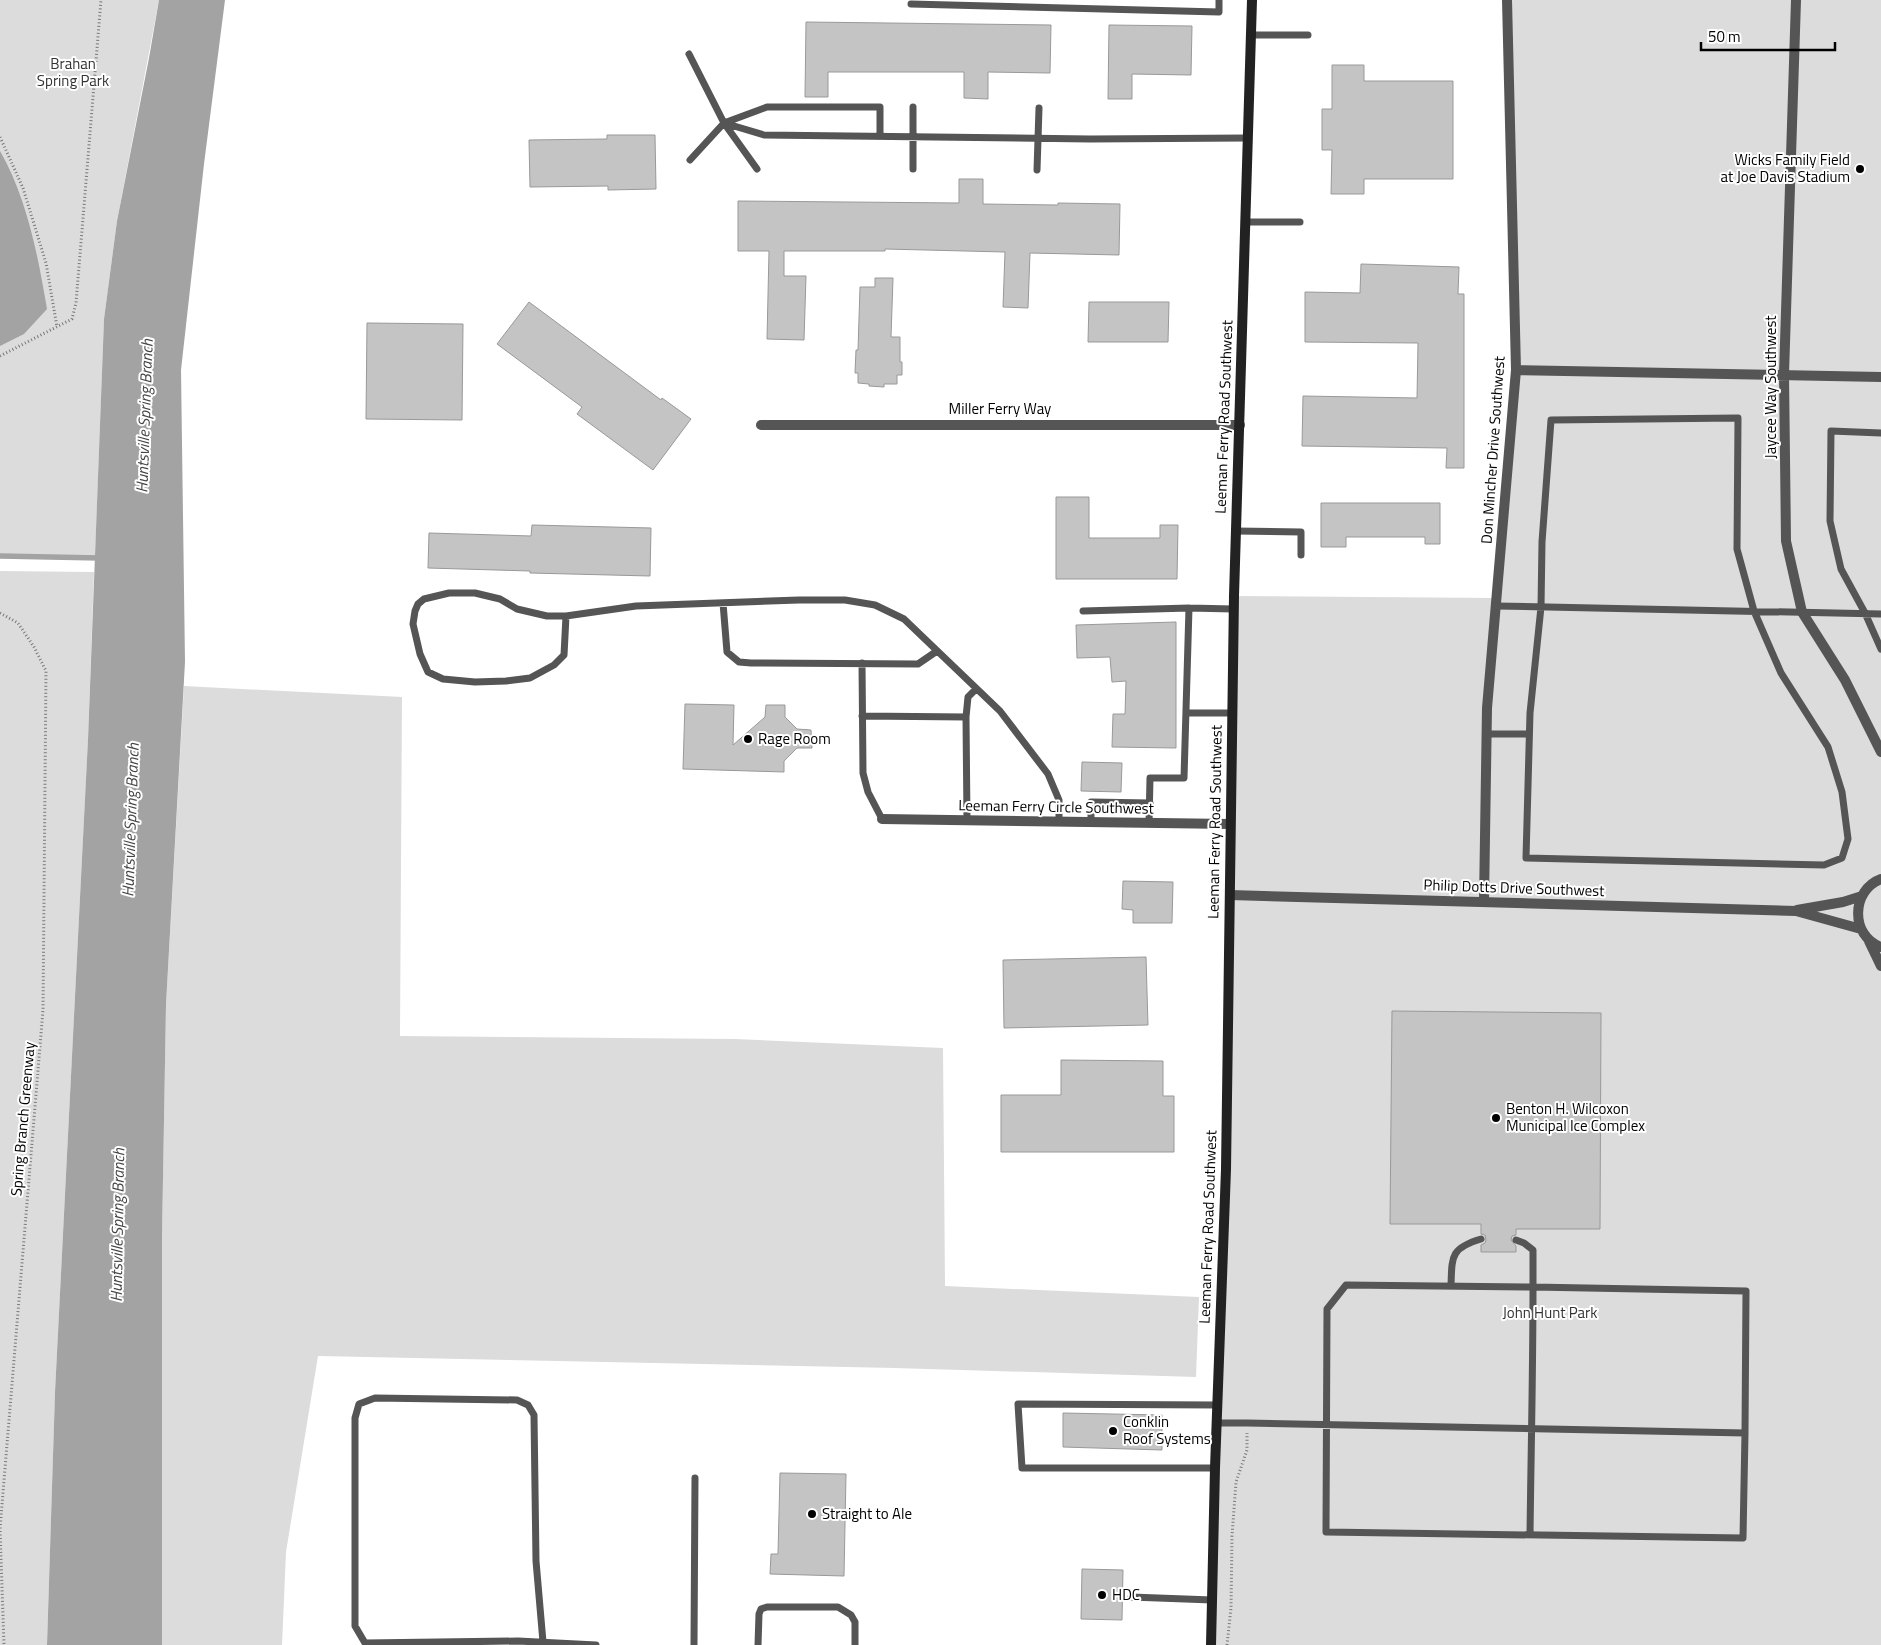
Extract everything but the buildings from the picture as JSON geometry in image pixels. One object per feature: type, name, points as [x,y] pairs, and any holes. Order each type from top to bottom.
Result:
[{"type":"street","name":"Leeman Ferry Road Southwest","points":[[1211,1645],[1214,1468],[1226,1159],[1233,609],[1252,0]]},
{"type":"street","name":"Don Mincher Drive Southwest","points":[[1484,902],[1487,708],[1516,370],[1507,0]]},
{"type":"street","name":"Jaycee Way Southwest","points":[[1796,0],[1784,374],[1786,541],[1802,612],[1845,680],[1881,752]]},
{"type":"street","points":[[1516,370],[1881,377]]},
{"type":"street","name":"Miller Ferry Way","points":[[761,425],[1240,425]]},
{"type":"street","name":"Leeman Ferry Circle Southwest","points":[[882,819],[1230,824]]},
{"type":"street","points":[[1881,867],[1879,879],[1868,887],[1858,906],[1858,918],[1861,929],[1881,966]]},
{"type":"street","name":"Philip Dotts Drive Southwest","points":[[1230,895],[1796,911],[1843,902],[1862,896]]},
{"type":"street","name":"Philip Dotts Drive Southwest","points":[[1796,911],[1861,929]]},
{"type":"street","points":[[1867,938],[1881,947]]},
{"type":"lane","points":[[911,4],[1219,12],[1219,0]]},
{"type":"lane","points":[[1252,35],[1308,35]]},
{"type":"lane","points":[[689,54],[724,123],[756,169]]},
{"type":"lane","points":[[690,160],[724,123],[767,107],[880,107],[880,136]]},
{"type":"lane","points":[[912,169],[913,107]]},
{"type":"lane","points":[[1038,170],[1039,108]]},
{"type":"lane","points":[[724,123],[764,135],[1247,138]]},
{"type":"lane","points":[[1245,222],[1300,222]]},
{"type":"lane","points":[[1738,418],[1738,550],[1754,611],[1781,672],[1828,747],[1842,792],[1848,839],[1842,858],[1824,865],[1526,858],[1530,713],[1541,607],[1542,542],[1551,420],[1738,418]]},
{"type":"lane","points":[[1881,433],[1831,431],[1830,521],[1841,569],[1865,613],[1881,649]]},
{"type":"lane","points":[[1236,531],[1300,532],[1300,554]]},
{"type":"lane","points":[[566,616],[564,655],[554,665],[530,678],[506,681],[475,682],[443,679],[428,672],[420,654],[413,624],[418,604],[424,599],[449,593],[475,593],[500,599],[517,609],[547,616],[566,616],[636,606],[724,602],[845,600],[875,605],[904,619],[1000,711],[1048,774],[1059,800],[1059,822]]},
{"type":"lane","points":[[724,602],[727,652],[739,662],[918,664],[937,652]]},
{"type":"lane","points":[[1496,606],[1881,614]]},
{"type":"lane","points":[[1149,823],[1150,778],[1184,778],[1189,608]]},
{"type":"lane","points":[[1082,612],[1189,608],[1233,609]]},
{"type":"lane","points":[[862,663],[863,773],[868,792],[882,819]]},
{"type":"lane","points":[[967,820],[966,717],[968,697],[976,688]]},
{"type":"lane","points":[[1186,713],[1232,713]]},
{"type":"lane","points":[[862,716],[966,717]]},
{"type":"lane","points":[[1487,734],[1529,734]]},
{"type":"lane","points":[[1091,822],[1091,802],[1150,803]]},
{"type":"lane","points":[[1451,1286],[1452,1264],[1456,1252],[1464,1244],[1480,1239]]},
{"type":"lane","points":[[1516,1240],[1524,1242],[1533,1250],[1530,1535]]},
{"type":"lane","points":[[1346,1285],[1451,1286],[1746,1291],[1743,1538],[1326,1532],[1328,1309],[1346,1285]]},
{"type":"lane","points":[[543,1644],[536,1561],[534,1415],[528,1405],[517,1400],[375,1398],[359,1404],[355,1418],[355,1626],[365,1643],[518,1641],[543,1644],[596,1645]]},
{"type":"lane","points":[[1214,1468],[1022,1468],[1018,1404],[1217,1405]]},
{"type":"lane","points":[[1216,1423],[1745,1433]]},
{"type":"lane","points":[[694,1645],[695,1478]]},
{"type":"lane","points":[[1131,1597],[1212,1600]]},
{"type":"lane","points":[[758,1645],[761,1609],[767,1607],[838,1607],[851,1615],[856,1622],[855,1645]]},
{"type":"path","points":[[0,356],[72,319],[76,303],[101,0]]},
{"type":"path","points":[[0,137],[24,188],[46,263],[56,327]]},
{"type":"path","name":"Spring Branch Greenway","points":[[0,612],[18,623],[34,647],[46,671],[43,1010],[0,1529],[4,1645]]},
{"type":"path","points":[[1227,1645],[1231,1608],[1234,1496],[1236,1482],[1247,1450],[1247,1423]]},
{"type":"green space","name":"Brahan Spring Park","points":[[0,0],[159,0],[117,221],[104,319],[95,557],[0,556]]},
{"type":"green space","name":"John Hunt Park","points":[[1507,0],[1881,0],[1881,1645],[1211,1645],[1234,596],[1497,598],[1516,370]]},
{"type":"green space","points":[[0,571],[94,572],[88,739],[55,1392],[47,1645],[0,1645]]},
{"type":"green space","points":[[184,686],[402,697],[400,1036],[735,1039],[943,1048],[945,1286],[1199,1297],[1196,1377],[895,1368],[318,1356],[286,1552],[282,1645],[162,1645],[162,1236],[166,1005]]},
{"type":"water","name":"Huntsville Spring Branch","points":[[159,0],[225,0],[181,370],[185,662],[166,1005],[162,1236],[162,1645],[47,1645],[55,1392],[88,739],[104,319],[117,221]]},
{"type":"water","points":[[0,151],[17,188],[30,228],[47,309],[24,334],[0,346]]},
{"type":"waterway","points":[[0,556],[100,558]]},
{"type":"place","name":"Wicks Family Field at Joe Davis Stadium","points":[[1860,169]]},
{"type":"place","name":"Rage Room","points":[[748,739]]},
{"type":"place","name":"Benton H. Wilcoxon Municipal Ice Complex","points":[[1496,1118]]},
{"type":"place","name":"Conklin Roof Systems","points":[[1113,1431]]},
{"type":"place","name":"Straight to Ale","points":[[812,1514]]},
{"type":"place","name":"HDC","points":[[1102,1595]]}]
